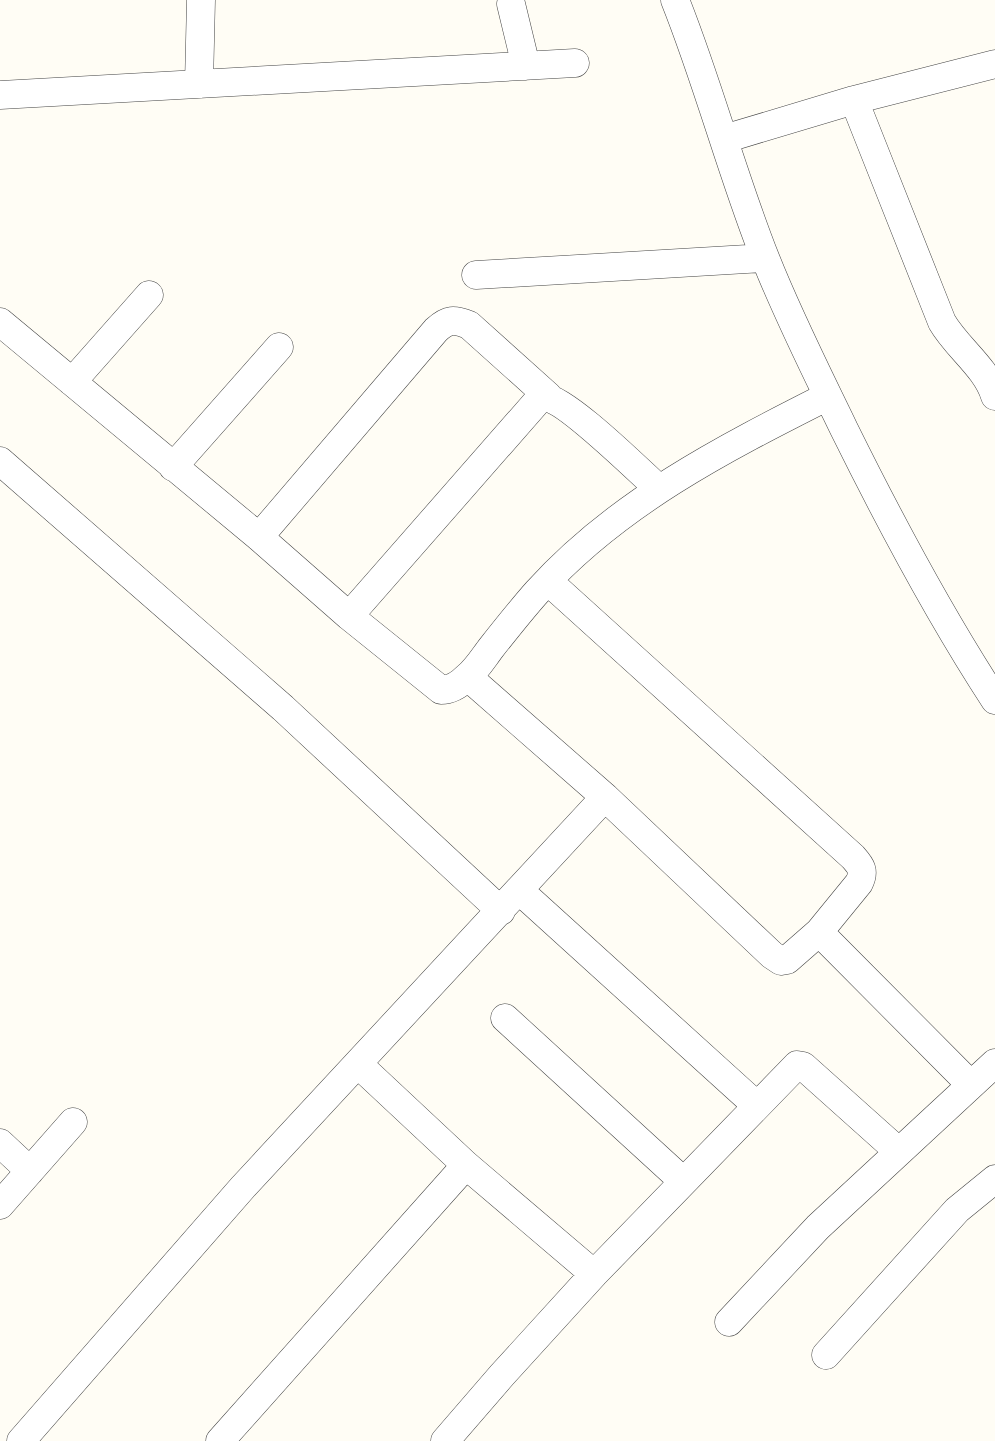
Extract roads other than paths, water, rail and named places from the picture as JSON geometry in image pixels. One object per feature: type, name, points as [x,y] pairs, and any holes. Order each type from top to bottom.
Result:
[{"type":"street","points":[[199,84],[200,0]]},
{"type":"street","points":[[677,0],[765,258],[797,332],[874,491],[934,603],[995,700]]},
{"type":"street","points":[[510,1],[526,66]]},
{"type":"street","points":[[0,95],[575,63]]},
{"type":"street","points":[[724,140],[854,100],[995,64]]},
{"type":"street","points":[[854,100],[942,322],[959,347],[982,372],[992,387],[995,396]]},
{"type":"street","points":[[476,275],[765,258]]},
{"type":"street","points":[[72,382],[149,294]]},
{"type":"street","points":[[259,537],[436,330],[446,321],[456,320],[469,325],[548,396],[598,434],[659,489]]},
{"type":"street","points":[[0,322],[259,537],[349,616],[441,690],[450,690],[468,677],[508,626],[548,580],[604,527],[659,489],[737,442],[828,396]]},
{"type":"street","points":[[173,467],[279,347]]},
{"type":"street","points":[[349,616],[534,402],[540,396],[548,396]]},
{"type":"street","points":[[0,461],[283,708],[501,911]]},
{"type":"street","points":[[468,677],[605,797],[772,955],[781,961],[793,957],[819,932],[863,876],[862,868],[853,856],[548,580]]},
{"type":"street","points":[[20,1441],[243,1187],[520,891],[605,797]]},
{"type":"street","points":[[520,891],[756,1105]]},
{"type":"street","points":[[819,932],[971,1085]]},
{"type":"street","points":[[505,1018],[683,1182]]},
{"type":"street","points":[[729,1322],[818,1227],[995,1063]]},
{"type":"street","points":[[358,1064],[466,1165],[594,1274]]},
{"type":"street","points":[[445,1441],[594,1274],[789,1071],[797,1065],[802,1066],[898,1151]]},
{"type":"street","points":[[0,1205],[73,1122]]},
{"type":"street","points":[[0,1143],[30,1171]]},
{"type":"street","points":[[220,1441],[466,1165]]},
{"type":"street","points":[[826,1355],[958,1210],[995,1179]]}]
